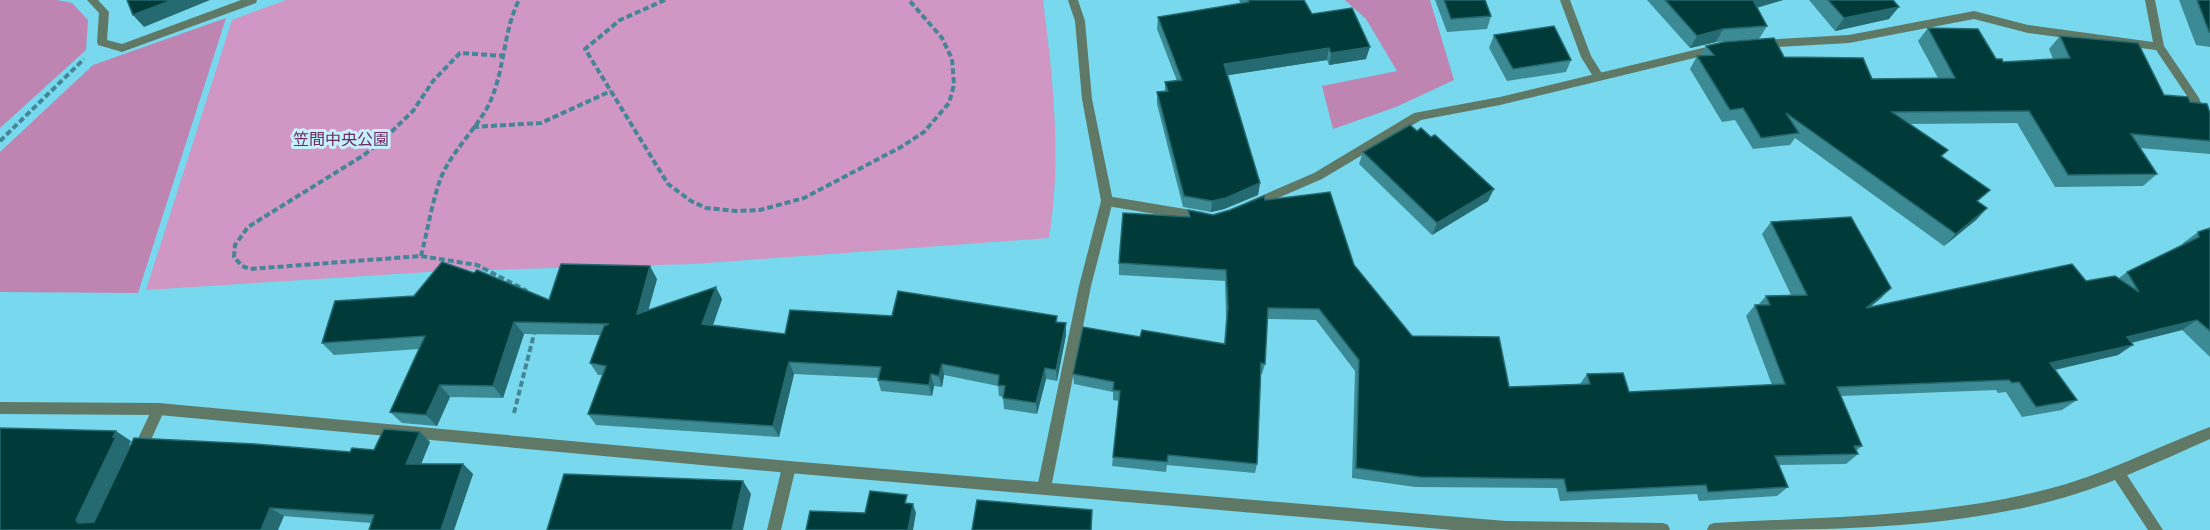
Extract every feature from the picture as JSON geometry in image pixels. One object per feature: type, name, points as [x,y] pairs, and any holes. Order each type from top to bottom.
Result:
[{"type":"street","points":[[92,0],[104,12],[102,42],[122,48],[252,0]]},
{"type":"street","points":[[1044,488],[1085,286],[1107,201],[1087,99],[1080,21],[1073,0]]},
{"type":"street","points":[[1565,0],[1586,57],[1598,75]]},
{"type":"street","points":[[2150,0],[2158,46],[2194,98],[2210,140]]},
{"type":"street","points":[[1748,45],[1850,39],[1974,15],[2028,29],[2158,46]]},
{"type":"street","points":[[1237,211],[1318,176],[1418,116],[1500,101],[1598,75],[1727,47]]},
{"type":"street","points":[[1107,201],[1211,219],[1219,217]]},
{"type":"street","points":[[0,408],[159,409],[789,467],[1506,528],[1663,530]]},
{"type":"street","points":[[135,460],[159,409]]},
{"type":"street","points":[[1714,530],[1924,516],[2024,502],[2118,473],[2210,433]]},
{"type":"street","points":[[774,530],[789,467]]},
{"type":"street","points":[[2118,473],[2156,530]]},
{"type":"path","points":[[421,256],[442,174],[490,103],[505,56],[511,16],[519,0]]},
{"type":"path","points":[[665,0],[620,20],[585,49],[668,184],[706,208],[736,211],[779,206],[804,198],[901,147],[924,132],[949,103],[954,85],[952,58],[942,38],[909,0]]},
{"type":"path","points":[[0,141],[102,42]]},
{"type":"path","points":[[505,56],[460,52],[433,81],[413,111],[386,137],[364,155],[248,227],[235,242],[234,259],[238,266],[250,269],[421,256],[477,265],[534,295]]},
{"type":"path","points":[[472,127],[541,123],[611,91]]},
{"type":"path","points":[[507,441],[538,322]]},
{"type":"green space","name":"笠間中央公園","points":[[286,0],[1043,0],[1055,119],[1055,178],[1049,238],[694,264],[444,271],[146,290],[232,20]]},
{"type":"shaded area","points":[[0,0],[57,0],[72,3],[88,20],[86,50],[0,128]]},
{"type":"shaded area","points":[[1345,0],[1430,0],[1454,80],[1396,107],[1333,129],[1322,86],[1397,71],[1366,19]]},
{"type":"shaded area","points":[[226,18],[138,293],[0,292],[0,152],[93,65]]},
{"type":"building","points":[[127,0],[172,0],[133,15]]},
{"type":"building","points":[[1248,0],[1304,0],[1312,14],[1352,8],[1370,47],[1331,53],[1329,48],[1224,64],[1260,183],[1226,198],[1212,201],[1184,196],[1157,92],[1168,91],[1165,82],[1182,80],[1158,17],[1249,2]]},
{"type":"building","points":[[1444,0],[1485,0],[1491,16],[1451,19]]},
{"type":"building","points":[[1665,0],[1753,0],[1767,26],[1723,29],[1697,36]]},
{"type":"building","points":[[1828,0],[1893,0],[1899,7],[1844,18]]},
{"type":"building","points":[[2197,0],[2210,0],[2210,32],[2209,32]]},
{"type":"building","points":[[1554,26],[1571,60],[1513,69],[1494,35]]},
{"type":"building","points":[[1928,28],[1978,29],[1996,59],[2002,59],[2003,62],[2070,58],[2060,36],[2138,43],[2164,95],[2188,97],[2190,102],[2207,104],[2210,113],[2210,141],[2131,134],[2157,174],[2068,175],[2029,111],[1892,112],[1948,150],[1941,156],[1990,190],[1977,201],[1987,208],[1956,234],[1786,113],[1799,133],[1761,138],[1743,108],[1730,110],[1697,56],[1714,55],[1706,46],[1724,42],[1774,38],[1784,57],[1863,58],[1872,79],[1955,78]]},
{"type":"building","points":[[1410,125],[1417,131],[1421,128],[1431,137],[1435,135],[1494,189],[1437,223],[1363,152]]},
{"type":"building","points":[[1330,192],[1354,265],[1412,336],[1499,337],[1509,387],[1590,384],[1587,374],[1623,373],[1629,392],[1785,384],[1755,305],[1770,305],[1766,296],[1807,295],[1771,222],[1851,217],[1891,288],[1866,308],[2072,264],[2086,281],[2115,276],[2139,292],[2127,272],[2199,237],[2198,232],[2210,228],[2210,331],[2197,320],[2127,337],[2133,345],[2050,363],[2077,400],[2036,407],[2019,382],[2012,383],[2009,380],[1837,387],[1862,446],[1854,446],[1858,454],[1775,456],[1788,487],[1708,492],[1706,485],[1567,492],[1564,479],[1420,477],[1356,468],[1359,360],[1319,309],[1268,308],[1265,364],[1261,363],[1257,464],[1168,455],[1167,462],[1113,457],[1120,391],[1113,390],[1114,382],[1073,374],[1083,327],[1140,337],[1142,330],[1225,344],[1228,307],[1226,270],[1119,263],[1123,213],[1190,217],[1188,210],[1213,215],[1264,196],[1265,200]]},
{"type":"building","points":[[442,262],[474,273],[477,270],[549,300],[561,264],[650,266],[637,314],[716,287],[702,324],[785,334],[790,310],[892,316],[898,291],[1057,316],[1056,322],[1066,323],[1056,370],[1045,368],[1036,403],[1003,398],[1005,386],[998,385],[999,375],[942,364],[939,376],[931,374],[929,385],[878,380],[881,367],[789,362],[773,426],[588,414],[606,366],[590,363],[604,326],[609,324],[514,322],[493,386],[440,385],[426,415],[390,412],[425,336],[322,343],[335,301],[414,296]]},
{"type":"building","points":[[0,428],[116,431],[113,437],[116,437],[76,520],[78,523],[94,522],[134,438],[255,444],[350,452],[352,448],[374,450],[384,429],[420,432],[406,464],[463,464],[441,530],[369,530],[374,515],[270,508],[261,530],[0,530]]},
{"type":"building","points":[[564,474],[743,481],[732,530],[547,530]]},
{"type":"building","points":[[870,491],[907,495],[905,503],[913,504],[908,530],[806,530],[810,511],[865,513]]},
{"type":"building","points":[[977,500],[1092,510],[1091,530],[972,530]]}]
